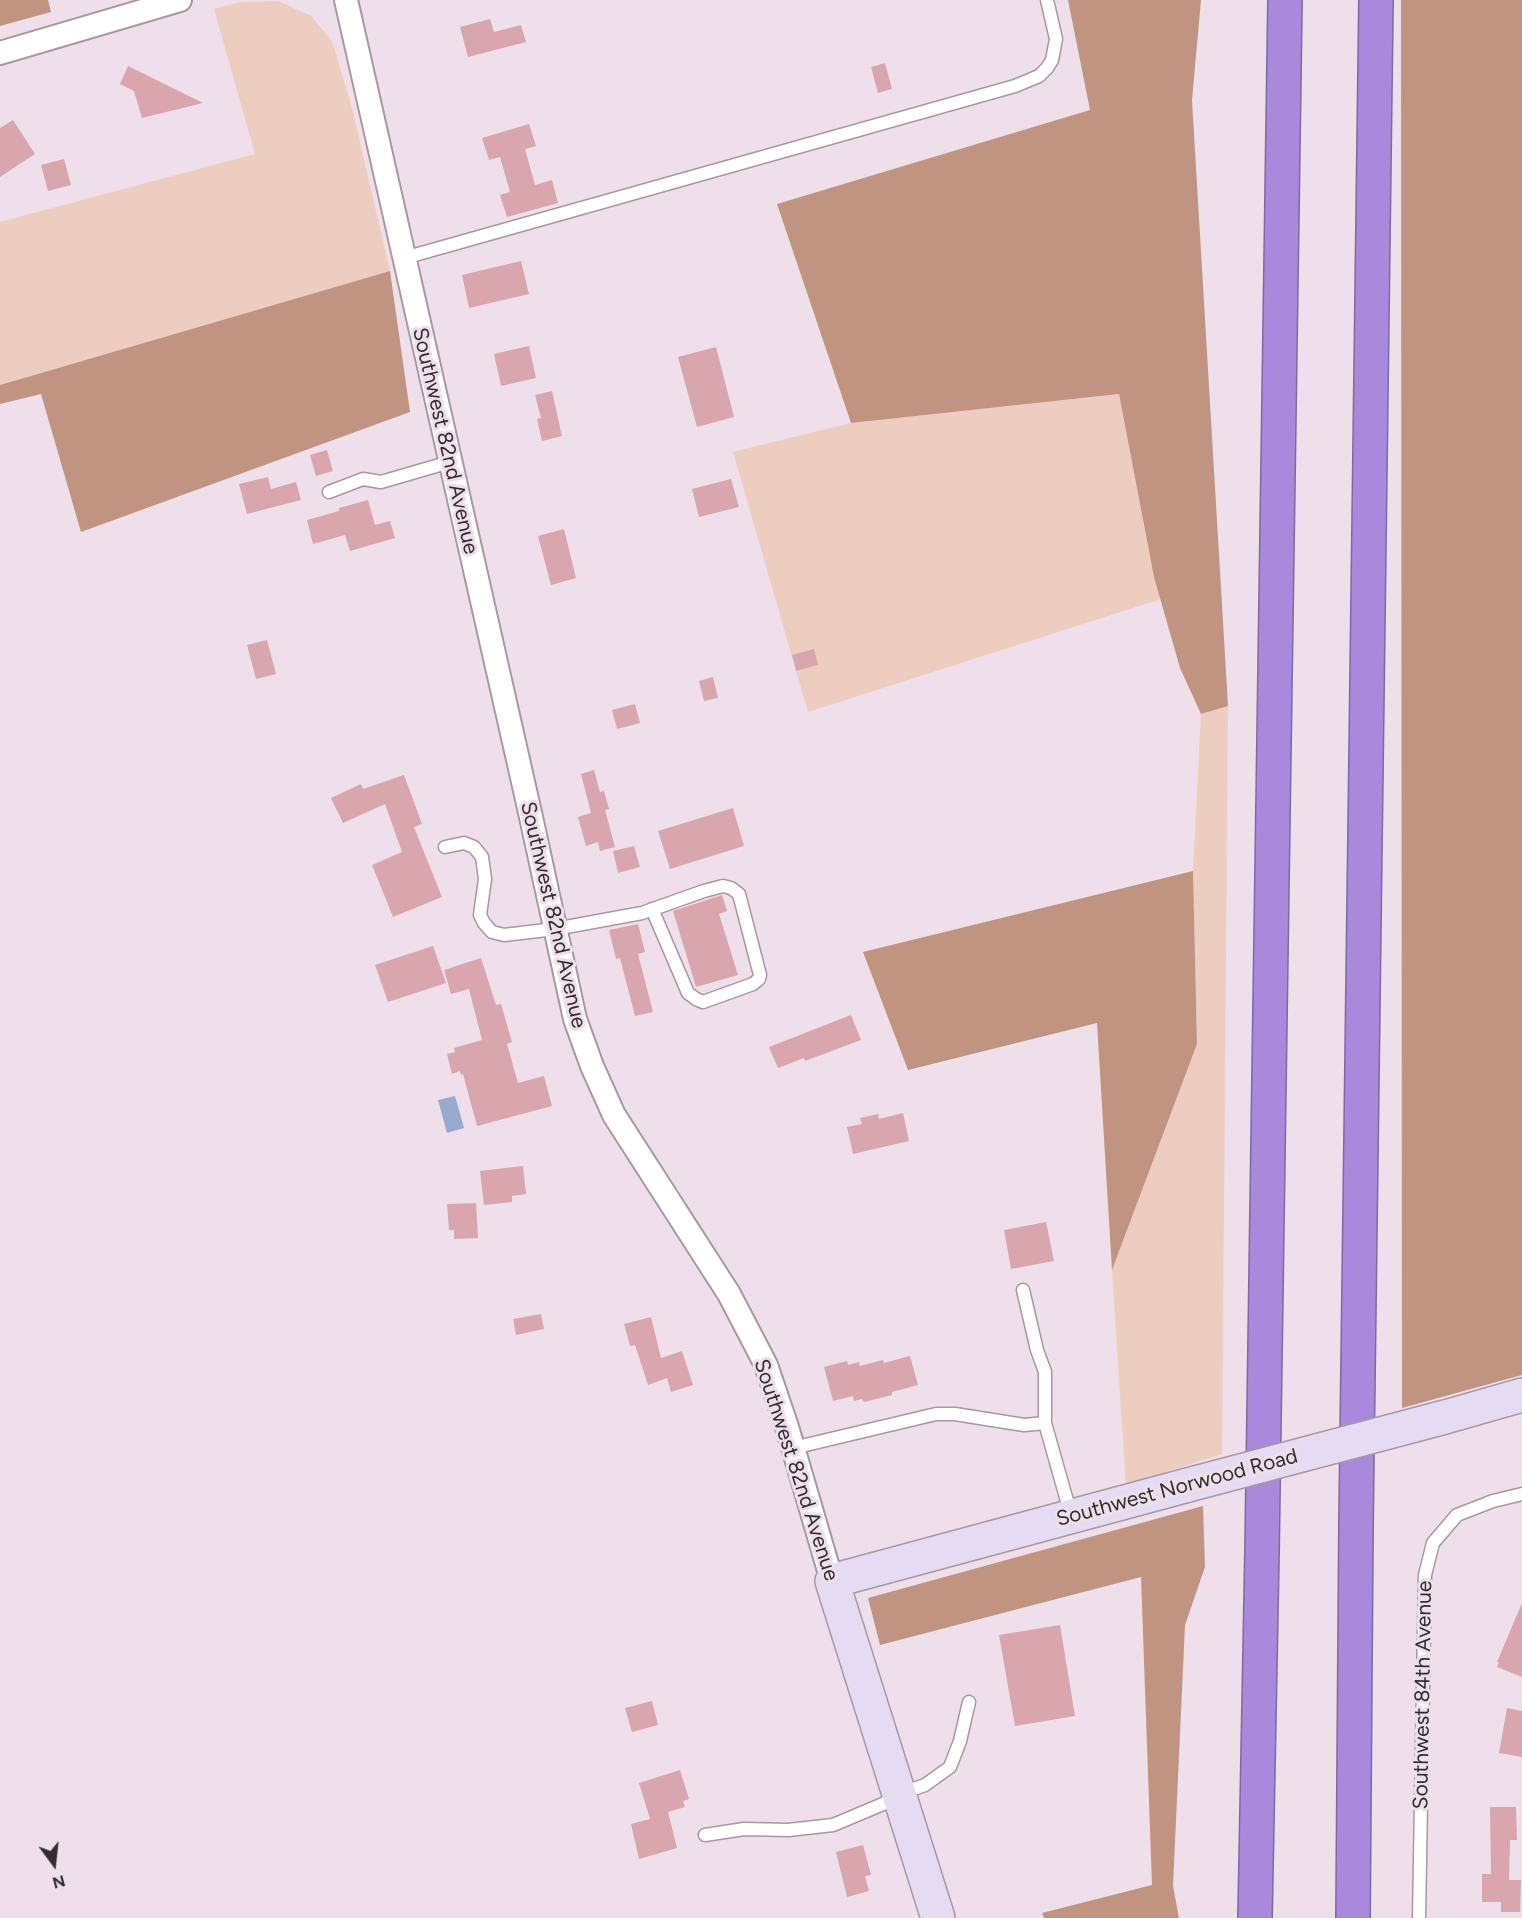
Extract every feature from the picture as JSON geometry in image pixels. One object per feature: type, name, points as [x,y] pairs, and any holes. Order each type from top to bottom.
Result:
[{"type":"highway","points":[[1255,1918],[1285,0]]},
{"type":"highway","points":[[1353,1918],[1376,0]]},
{"type":"street","points":[[0,53],[180,0]]},
{"type":"street","name":"Southwest 82nd Avenue","points":[[346,0],[574,1019],[592,1066],[615,1115],[729,1294],[766,1365],[938,1918]]},
{"type":"street","name":"Southwest Norwood Road","points":[[832,1581],[1522,1395]]},
{"type":"lane","points":[[404,258],[1015,86],[1039,76],[1052,60],[1056,39],[1047,0]]},
{"type":"lane","points":[[330,492],[363,479],[381,482],[450,462]]},
{"type":"lane","points":[[445,847],[465,843],[474,847],[482,857],[485,879],[480,915],[492,932],[504,935],[555,929],[652,909],[723,886],[731,888],[738,894],[760,975],[759,979],[753,984],[703,1002],[696,999],[688,993],[652,909]]},
{"type":"lane","points":[[1023,1290],[1037,1350],[1045,1372],[1045,1423],[1071,1517]]},
{"type":"lane","points":[[793,1448],[936,1414],[984,1418],[1024,1425],[1045,1423]]},
{"type":"lane","name":"Southwest 84th Avenue","points":[[1419,1918],[1425,1575],[1433,1543],[1457,1515],[1493,1501],[1522,1494]]},
{"type":"lane","points":[[705,1835],[744,1830],[788,1830],[833,1825],[883,1804],[899,1794],[926,1785],[950,1767],[960,1741],[969,1702]]},
{"type":"shaded area","points":[[0,0],[48,0],[51,12],[0,26]]},
{"type":"shaded area","points":[[1068,0],[1201,0],[1192,100],[1228,706],[1201,714],[1180,668],[1154,577],[1119,394],[851,423],[777,204],[1090,110]]},
{"type":"shaded area","points":[[1401,0],[1522,0],[1522,1375],[1402,1408]]},
{"type":"shaded area","points":[[278,1],[311,16],[332,41],[352,108],[390,271],[0,385],[0,222],[255,154],[214,9],[241,2]]},
{"type":"shaded area","points":[[390,271],[410,412],[81,532],[41,394],[0,404],[0,385]]},
{"type":"shaded area","points":[[1119,394],[1154,577],[1161,599],[808,712],[733,452],[851,423]]},
{"type":"shaded area","points":[[1228,706],[1222,1454],[1126,1485],[1112,1270],[1197,1044],[1193,871],[1201,714]]},
{"type":"shaded area","points":[[1193,871],[1197,1044],[1112,1270],[1097,1023],[908,1070],[863,952]]},
{"type":"shaded area","points":[[1203,1506],[1205,1567],[1185,1625],[1173,1886],[1179,1918],[1044,1918],[1042,1913],[1152,1885],[1141,1577],[880,1645],[868,1598]]},
{"type":"water","points":[[455,1096],[464,1128],[447,1133],[438,1100]]},
{"type":"building","points":[[490,19],[494,32],[521,25],[526,42],[468,57],[460,27]]},
{"type":"building","points":[[885,63],[892,89],[878,93],[871,67]]},
{"type":"building","points":[[128,66],[203,103],[142,118],[134,91],[120,84]]},
{"type":"building","points":[[13,120],[35,154],[0,177],[0,128]]},
{"type":"building","points":[[529,124],[536,146],[525,149],[535,185],[552,180],[558,203],[507,217],[500,195],[510,192],[500,157],[489,160],[482,138]]},
{"type":"building","points":[[64,159],[71,185],[48,191],[41,165]]},
{"type":"building","points":[[521,261],[529,294],[469,308],[462,275]]},
{"type":"building","points":[[529,346],[536,378],[501,386],[494,354]]},
{"type":"building","points":[[716,347],[734,417],[697,427],[678,357]]},
{"type":"building","points":[[552,391],[562,436],[542,441],[537,419],[541,418],[535,395]]},
{"type":"building","points":[[327,450],[333,471],[316,476],[310,455]]},
{"type":"building","points":[[268,477],[271,489],[296,482],[301,500],[247,514],[239,484]]},
{"type":"building","points":[[731,479],[739,507],[699,517],[692,489]]},
{"type":"building","points":[[368,500],[375,525],[390,521],[395,538],[350,551],[345,535],[313,544],[307,520]]},
{"type":"building","points":[[564,529],[576,578],[551,585],[538,536]]},
{"type":"building","points":[[267,640],[276,674],[256,679],[247,645]]},
{"type":"building","points":[[814,649],[818,665],[796,671],[792,655]]},
{"type":"building","points":[[713,677],[718,698],[704,701],[699,681]]},
{"type":"building","points":[[635,704],[640,723],[617,729],[612,710]]},
{"type":"building","points":[[594,770],[600,792],[604,791],[609,809],[605,810],[615,847],[600,851],[598,842],[586,846],[578,817],[591,813],[581,774]]},
{"type":"building","points":[[404,775],[422,824],[414,827],[442,897],[393,917],[372,865],[402,852],[385,804],[343,823],[331,798],[361,784],[363,789]]},
{"type":"building","points":[[733,808],[744,846],[670,869],[658,831]]},
{"type":"building","points":[[634,846],[640,867],[618,873],[613,851]]},
{"type":"building","points":[[722,895],[727,911],[719,914],[738,975],[696,987],[673,911]]},
{"type":"building","points":[[638,924],[645,952],[638,954],[653,1012],[635,1016],[620,958],[616,959],[609,930]]},
{"type":"building","points":[[433,946],[446,983],[388,1002],[375,965]]},
{"type":"building","points":[[481,958],[496,1005],[501,1004],[512,1042],[507,1044],[518,1083],[544,1076],[552,1106],[477,1126],[463,1074],[461,1075],[460,1071],[452,1074],[447,1054],[455,1052],[454,1048],[482,1040],[469,989],[451,994],[444,970]]},
{"type":"building","points":[[851,1015],[861,1040],[805,1061],[804,1058],[778,1068],[769,1047]]},
{"type":"building","points":[[903,1113],[909,1141],[853,1154],[847,1127],[862,1124],[860,1118],[878,1114],[879,1119]]},
{"type":"building","points":[[523,1166],[526,1194],[512,1196],[512,1202],[484,1205],[480,1171]]},
{"type":"building","points":[[476,1203],[478,1238],[454,1239],[454,1230],[449,1230],[447,1204]]},
{"type":"building","points":[[1046,1222],[1054,1261],[1011,1269],[1004,1230]]},
{"type":"building","points":[[541,1314],[544,1329],[516,1335],[513,1319]]},
{"type":"building","points":[[651,1317],[661,1358],[682,1351],[693,1385],[671,1392],[667,1378],[648,1385],[635,1345],[630,1346],[624,1324]]},
{"type":"building","points":[[910,1356],[918,1385],[864,1402],[862,1399],[854,1401],[853,1396],[833,1401],[824,1367],[847,1361],[848,1365],[859,1362],[860,1366],[883,1360],[884,1363]]},
{"type":"building","points":[[1522,1603],[1522,1677],[1497,1667],[1499,1662],[1497,1662]]},
{"type":"building","points":[[1060,1625],[1075,1716],[1015,1726],[999,1635]]},
{"type":"building","points":[[652,1701],[658,1725],[632,1732],[625,1708]]},
{"type":"building","points":[[1507,1708],[1522,1711],[1522,1757],[1499,1753]]},
{"type":"building","points":[[680,1770],[689,1799],[683,1801],[685,1807],[668,1812],[677,1848],[639,1859],[631,1824],[650,1819],[639,1783]]},
{"type":"building","points":[[1490,1807],[1516,1807],[1517,1840],[1510,1840],[1509,1880],[1521,1880],[1520,1912],[1501,1912],[1501,1902],[1482,1902],[1482,1874],[1491,1874]]},
{"type":"building","points":[[863,1845],[871,1875],[865,1876],[869,1891],[847,1897],[836,1852]]}]
